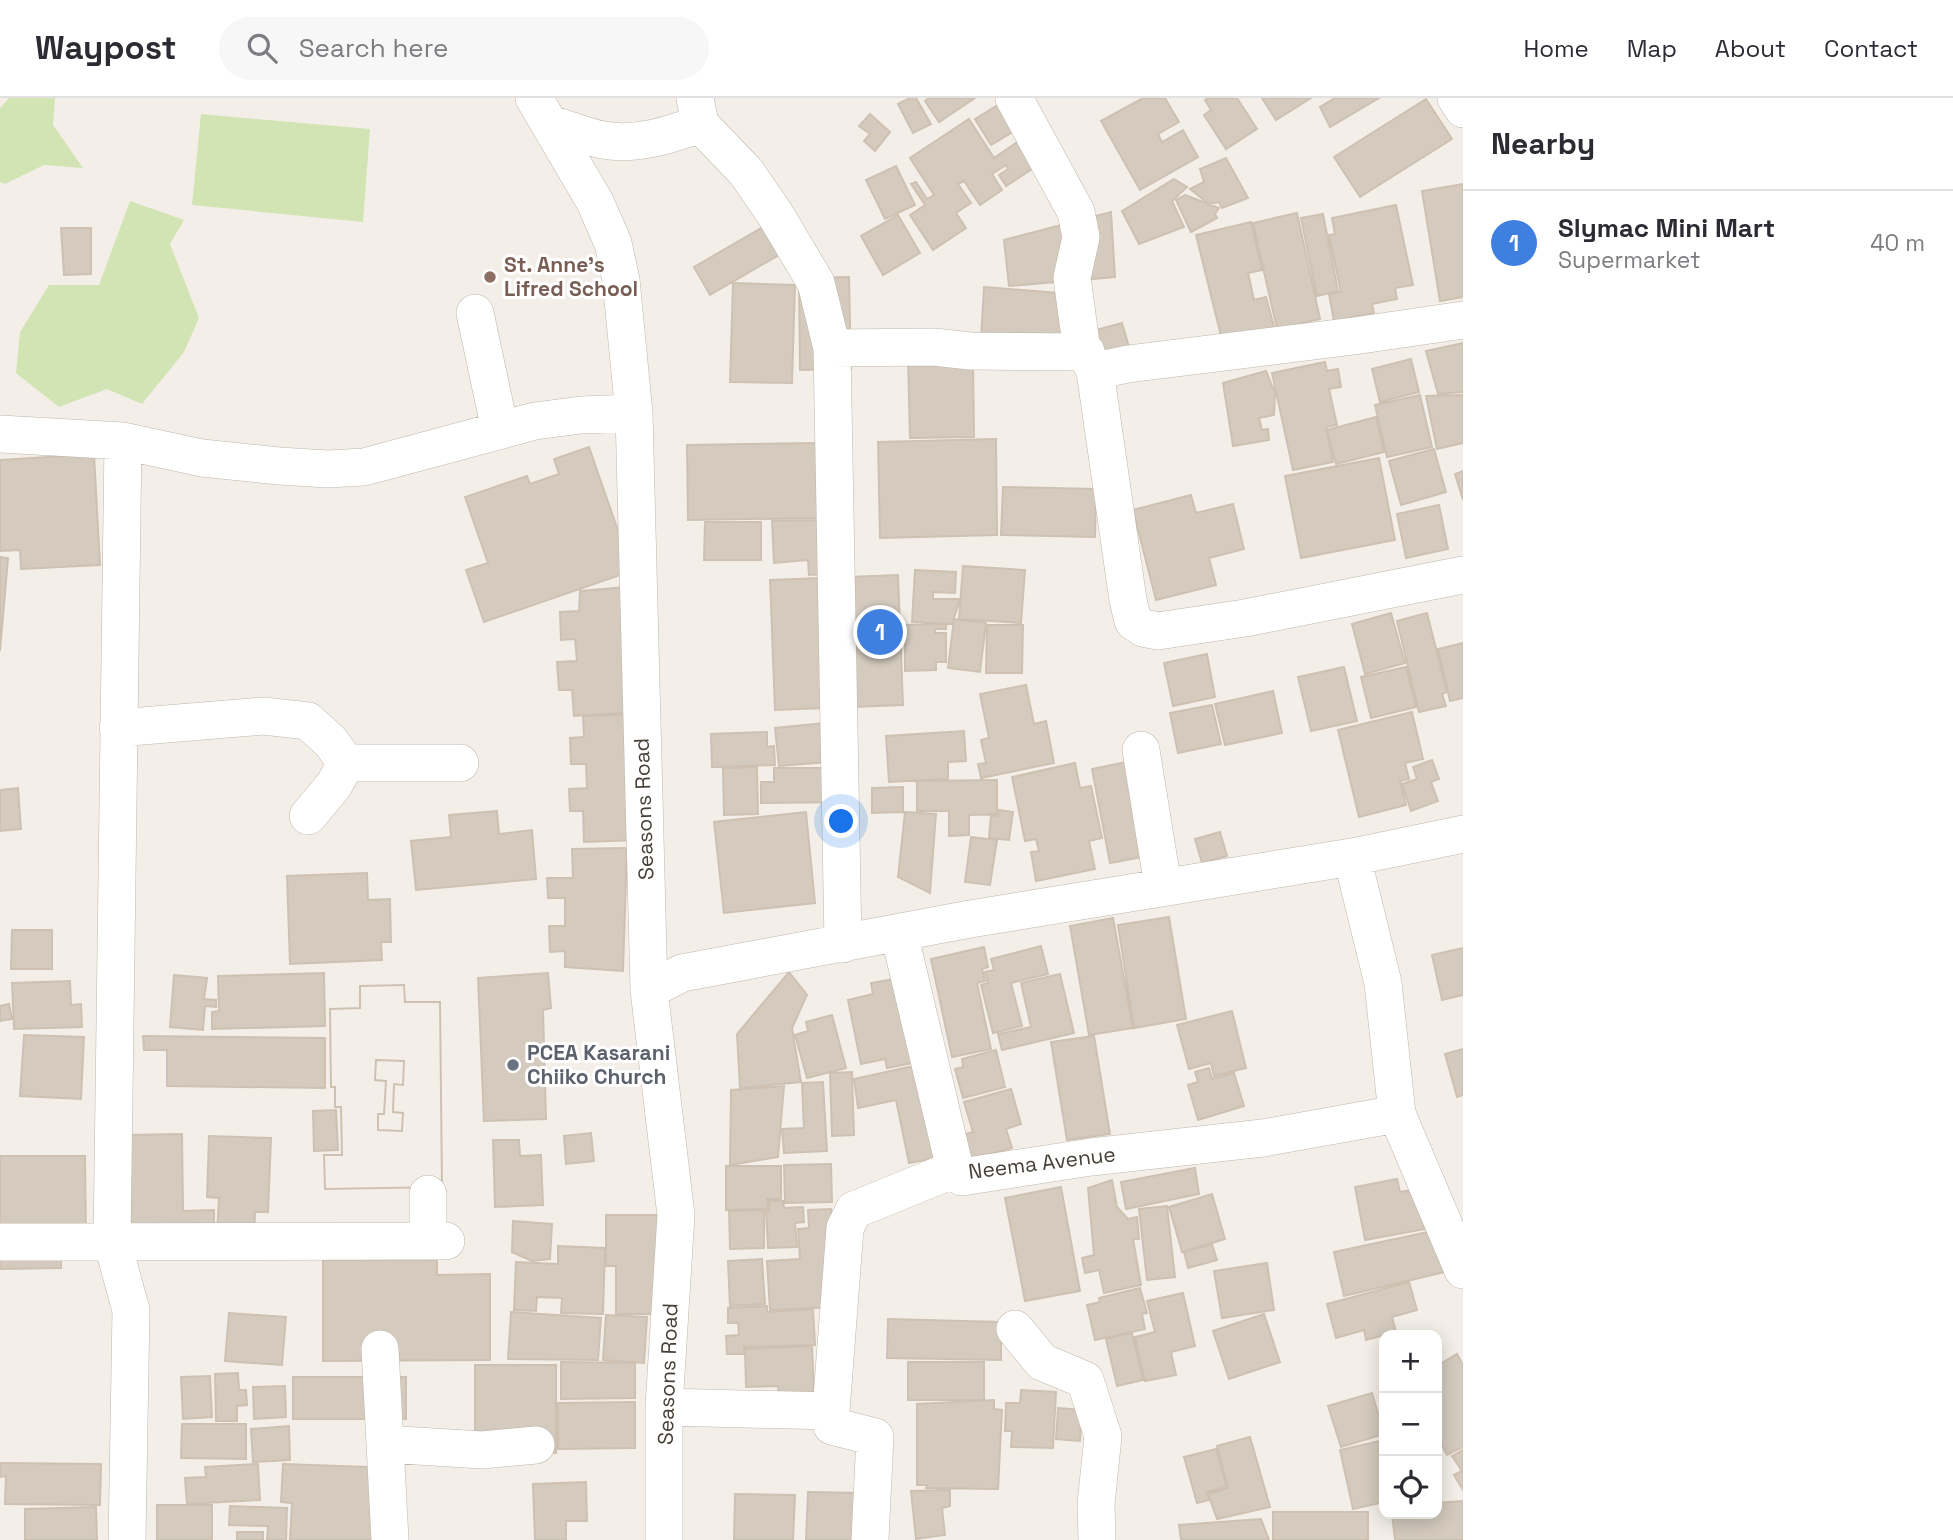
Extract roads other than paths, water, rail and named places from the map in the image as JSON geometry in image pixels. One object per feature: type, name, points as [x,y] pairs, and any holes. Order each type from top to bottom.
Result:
[{"type":"street","points":[[1014,98],[1076,212],[1081,237],[1072,278],[1081,344],[1090,361],[1133,621],[1143,628],[1158,631],[1245,618],[1463,575]]},
{"type":"street","points":[[1456,98],[1463,109]]},
{"type":"street","points":[[542,111],[604,140],[639,142],[669,135],[697,111],[746,172],[775,214],[816,283],[832,348],[844,944]]},
{"type":"street","name":"Seasons Road","points":[[542,111],[595,202],[613,243],[621,280],[634,413],[649,990],[676,1215],[664,1407],[664,1540]]},
{"type":"street","points":[[475,313],[500,430]]},
{"type":"street","points":[[832,348],[934,347],[1128,364],[1463,320]]},
{"type":"street","points":[[0,434],[123,440],[202,458],[279,466],[364,467],[535,421],[581,415],[634,413]]},
{"type":"street","points":[[123,440],[111,1241],[131,1310],[127,1540]]},
{"type":"street","points":[[118,728],[264,716],[308,721],[331,742],[346,762]]},
{"type":"street","points":[[1141,750],[1163,886]]},
{"type":"street","points":[[346,762],[460,764]]},
{"type":"street","points":[[308,816],[334,785],[346,762]]},
{"type":"street","points":[[649,990],[682,973],[1163,886],[1352,857],[1463,834]]},
{"type":"street","points":[[1352,857],[1383,983],[1397,1114],[1463,1270]]},
{"type":"street","points":[[899,933],[954,1169]]},
{"type":"street","name":"Neema Avenue","points":[[831,1410],[845,1228],[854,1210],[954,1169],[962,1177],[1091,1157],[1263,1138],[1397,1114]]},
{"type":"street","points":[[0,1242],[437,1241],[428,1194]]},
{"type":"street","points":[[1015,1328],[1042,1362],[1084,1380],[1103,1436],[1096,1504],[1097,1540]]},
{"type":"street","points":[[380,1349],[390,1540]]},
{"type":"street","points":[[664,1407],[831,1410],[832,1426],[875,1437],[870,1540]]},
{"type":"street","points":[[385,1444],[482,1450],[536,1445]]},
{"type":"place","name":"St. Anne's Lifred School","points":[[490,277]]},
{"type":"place","name":"Slymac Mini Mart","points":[[880,632]]},
{"type":"place","name":"PCEA Kasarani Chiiko Church","points":[[513,1065]]}]
